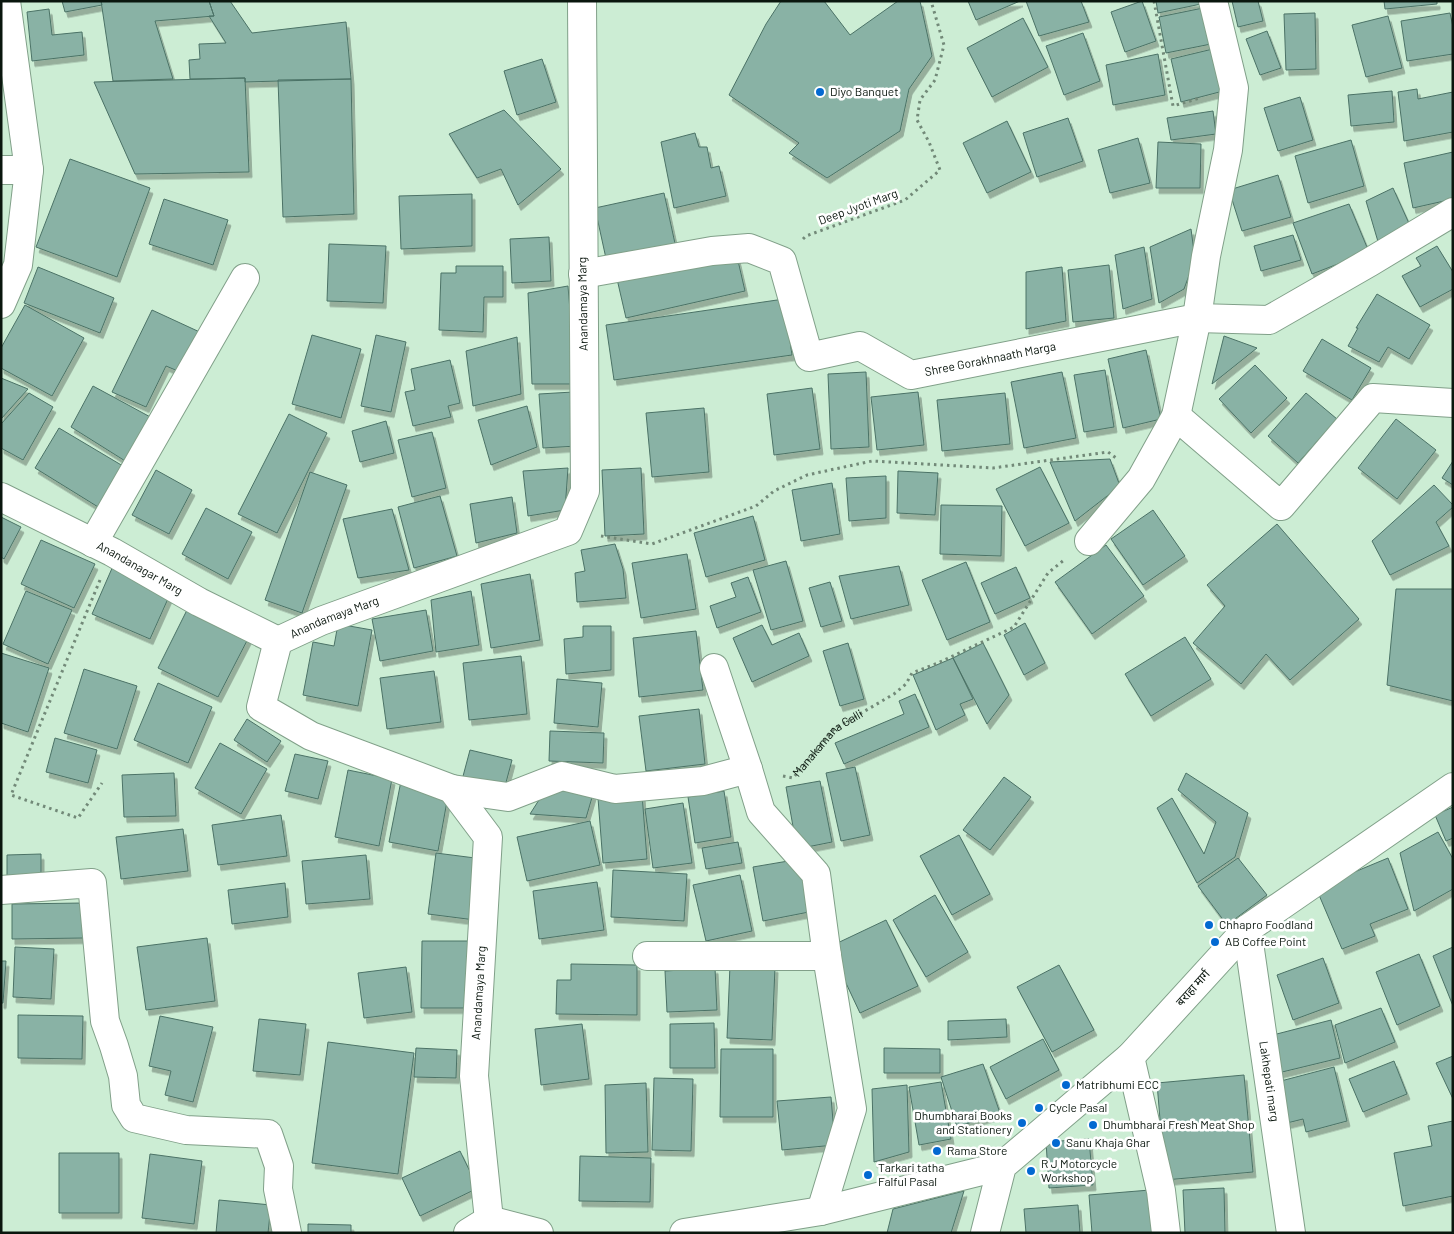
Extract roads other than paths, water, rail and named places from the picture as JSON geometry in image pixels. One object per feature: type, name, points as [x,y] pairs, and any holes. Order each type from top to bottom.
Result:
[{"type":"street","points":[[1,304],[18,265],[29,170],[6,1]]},
{"type":"street","name":"Anandamaya Marg","points":[[479,1226],[474,1076],[488,837],[452,789],[311,736],[261,707],[278,641],[321,621],[568,531],[585,491],[582,1]]},
{"type":"street","points":[[1089,541],[1141,479],[1176,416],[1197,318],[1206,256],[1228,150],[1234,88],[1213,1]]},
{"type":"street","points":[[1,170],[29,170]]},
{"type":"street","name":"Shree Gorakhnaath Marga","points":[[583,274],[712,251],[749,248],[782,261],[809,357],[860,346],[911,374],[1197,318],[1269,320],[1453,212]]},
{"type":"street","points":[[102,547],[245,278]]},
{"type":"street","points":[[1176,416],[1281,506],[1373,398],[1453,403]]},
{"type":"street","name":"Anandanagar Marg","points":[[1,497],[102,547],[199,602],[278,641]]},
{"type":"street","points":[[714,668],[761,812],[816,874],[827,956],[852,1109],[821,1212]]},
{"type":"street","points":[[452,789],[508,797],[562,776],[615,789],[703,781],[748,769]]},
{"type":"street","name":"बराहा मार्ग","points":[[1002,1166],[1130,1057],[1247,929],[1453,787]]},
{"type":"street","points":[[1,890],[92,883],[105,1021],[122,1076],[126,1105],[134,1118],[186,1130],[268,1134],[280,1166],[278,1189],[287,1233]]},
{"type":"street","name":"Lakhepati marg","points":[[1247,929],[1291,1233]]},
{"type":"street","points":[[647,956],[827,956]]},
{"type":"street","points":[[1130,1057],[1161,1191],[1166,1233]]},
{"type":"street","points":[[684,1233],[821,1212],[1002,1166],[985,1233]]},
{"type":"street","points":[[479,1226],[539,1233]]},
{"type":"place","name":"Diyo Banquet","points":[[820,92]]},
{"type":"place","name":"Chhapro Foodland","points":[[1209,925]]},
{"type":"place","name":"AB Coffee Point","points":[[1215,942]]},
{"type":"place","name":"Matribhumi ECC","points":[[1066,1085]]},
{"type":"place","name":"Cycle Pasal","points":[[1039,1108]]},
{"type":"place","name":"Dhumbharai Books and Stationery","points":[[1022,1123]]},
{"type":"place","name":"Dhumbharai Fresh Meat Shop","points":[[1093,1125]]},
{"type":"place","name":"Sanu Khaja Ghar","points":[[1056,1143]]},
{"type":"place","name":"Rama Store","points":[[937,1151]]},
{"type":"place","name":"R J Motorcycle Workshop","points":[[1031,1171]]},
{"type":"place","name":"Tarkari tatha Falful Pasal","points":[[868,1175]]}]
